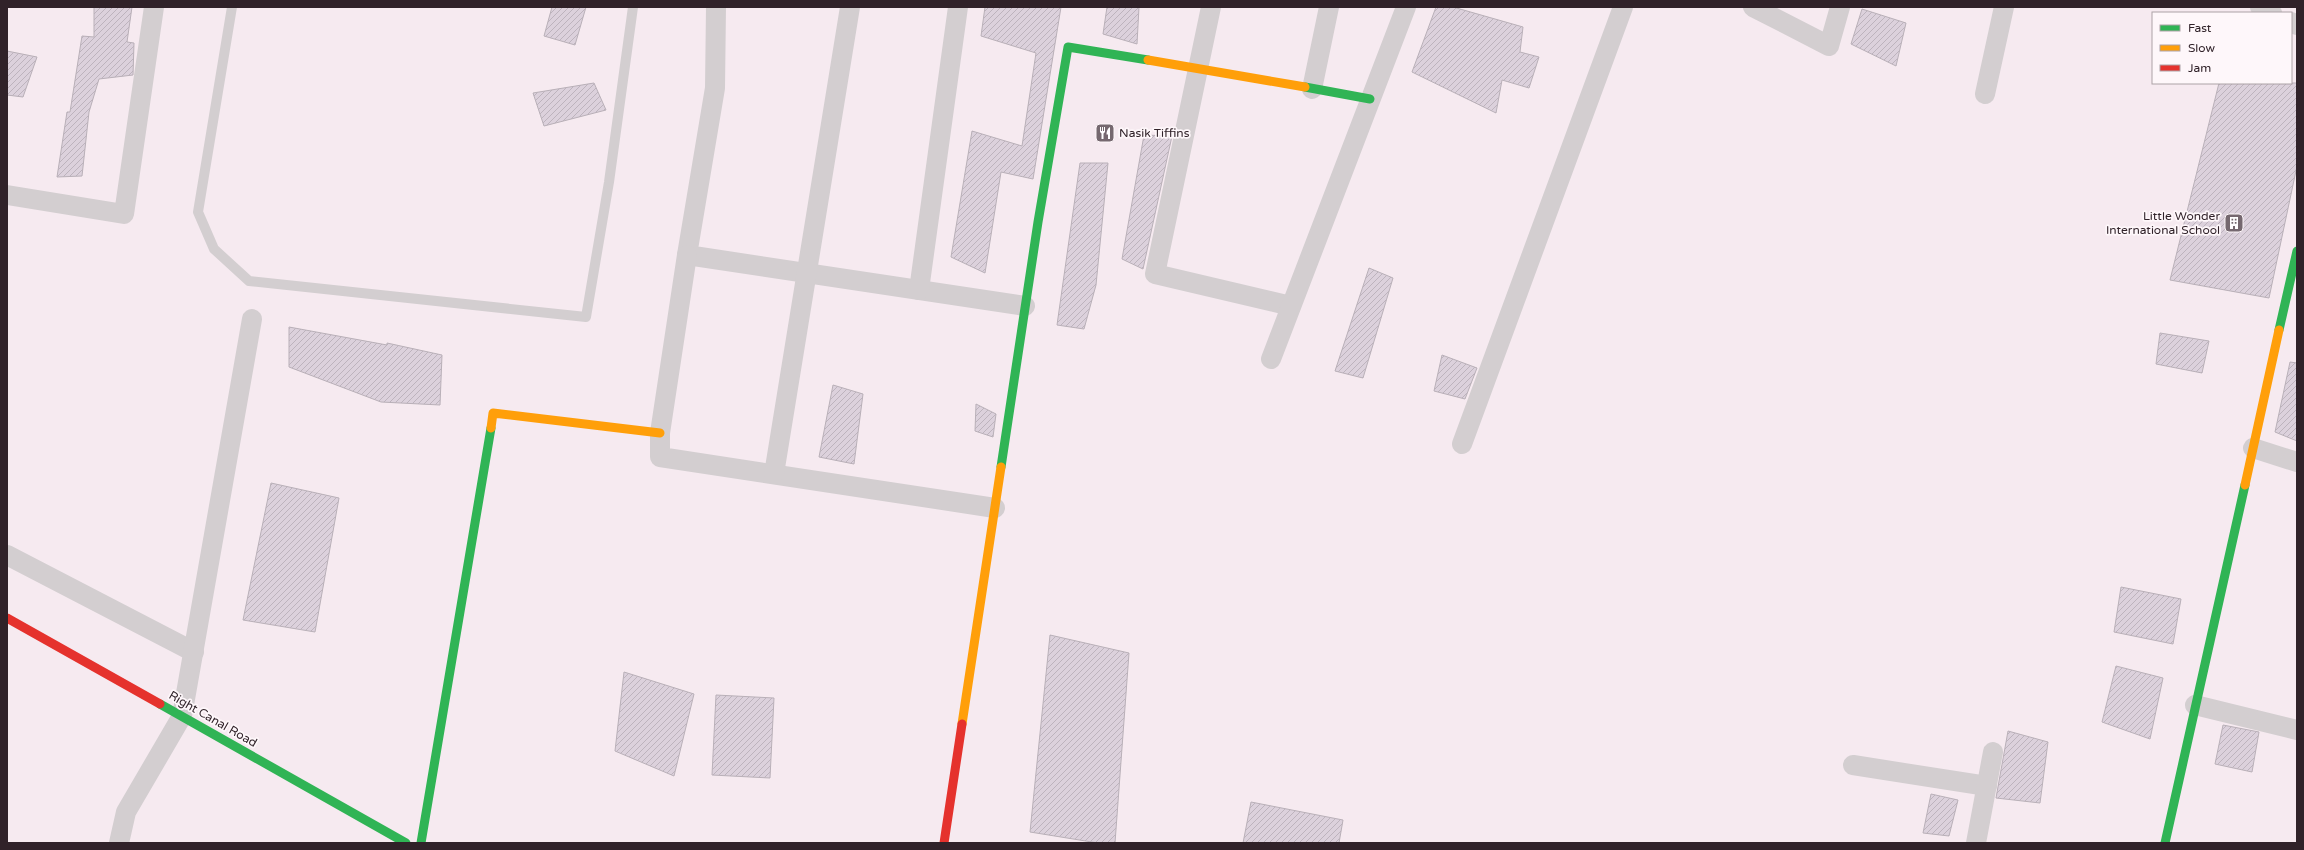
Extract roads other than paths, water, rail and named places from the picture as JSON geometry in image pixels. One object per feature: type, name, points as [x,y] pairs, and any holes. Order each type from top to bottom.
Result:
[{"type":"street","points":[[7,195],[124,214],[154,7]]},
{"type":"street","points":[[716,7],[716,88],[687,255],[660,433],[660,457],[995,508]]},
{"type":"street","points":[[774,474],[850,7]]},
{"type":"street","points":[[919,290],[958,7]]},
{"type":"street","points":[[1211,7],[1155,274],[1291,306]]},
{"type":"street","points":[[1312,89],[1329,7]]},
{"type":"street","points":[[1271,359],[1406,7]]},
{"type":"street","points":[[1462,444],[1623,7]]},
{"type":"street","points":[[1753,7],[1829,46],[1840,7]]},
{"type":"street","points":[[1985,94],[2004,7]]},
{"type":"street","points":[[2260,7],[2270,12]]},
{"type":"street","points":[[944,843],[1025,306],[1068,47],[1198,68],[1370,100]]},
{"type":"street","points":[[2165,843],[2297,251]]},
{"type":"street","points":[[687,255],[1025,306]]},
{"type":"street","points":[[119,843],[126,812],[182,716],[252,319]]},
{"type":"street","points":[[421,843],[493,413],[660,433]]},
{"type":"street","points":[[2253,448],[2297,462]]},
{"type":"street","points":[[7,555],[194,652]]},
{"type":"street","name":"Right Canal Road","points":[[7,618],[406,843]]},
{"type":"street","points":[[2195,705],[2297,730]]},
{"type":"street","points":[[1976,843],[1993,752]]},
{"type":"street","points":[[1853,765],[1987,786]]},
{"type":"lane","points":[[232,7],[198,212],[214,249],[249,281],[586,317],[609,182],[633,7]]},
{"type":"place","name":"Nasik Tiffins","points":[[1105,133]]},
{"type":"place","name":"Little Wonder International School","points":[[2234,223]]}]
